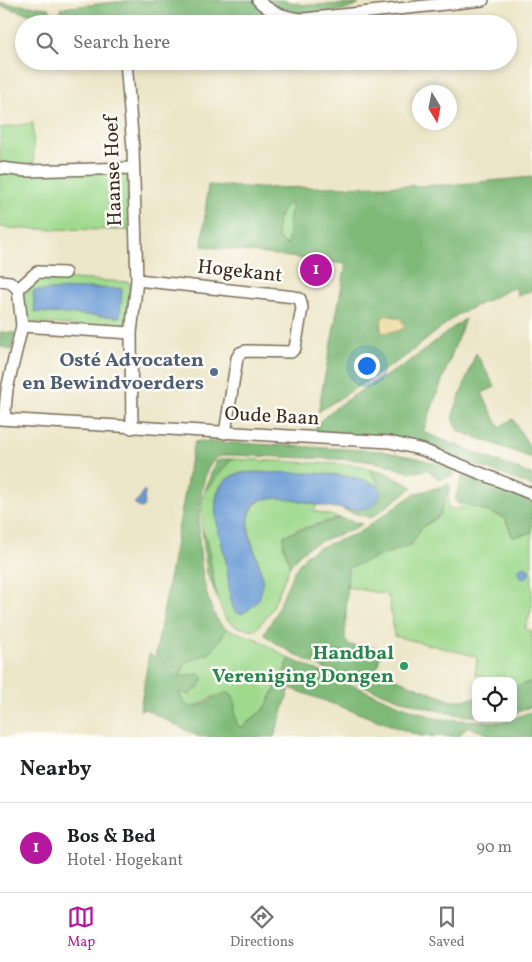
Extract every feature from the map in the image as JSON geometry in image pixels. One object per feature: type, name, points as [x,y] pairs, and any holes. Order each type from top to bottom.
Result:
[{"type":"street","points":[[258,0],[274,13],[280,15]]},
{"type":"street","points":[[342,15],[483,0]]},
{"type":"street","name":"Haanse Hoef","points":[[127,70],[133,168],[137,280],[131,333],[132,428]]},
{"type":"street","points":[[0,168],[26,171],[133,168]]},
{"type":"street","points":[[18,289],[37,272],[65,273]]},
{"type":"street","name":"Hogekant","points":[[137,280],[300,299],[300,316],[295,348],[291,352],[246,351],[240,353],[236,358],[225,433]]},
{"type":"street","points":[[0,281],[10,282],[18,289],[22,326],[2,419]]},
{"type":"street","points":[[22,326],[131,333]]},
{"type":"street","name":"Oude Baan","points":[[2,419],[402,444],[423,450],[532,494]]},
{"type":"green space","points":[[134,0],[253,0],[282,15],[63,15],[60,12],[61,8]]},
{"type":"green space","points":[[264,0],[282,0],[305,5],[359,4],[334,12],[301,14],[282,11]]},
{"type":"green space","points":[[0,3],[49,8],[53,15],[34,15],[0,6]]},
{"type":"green space","points":[[33,123],[34,167],[0,164],[0,128]]},
{"type":"green space","points":[[127,171],[129,230],[0,227],[0,173]]},
{"type":"green space","points":[[532,177],[532,290],[518,296],[515,287],[457,315],[406,356],[318,412],[346,264],[202,246],[208,185],[261,188],[448,185]],"holes":[[[291,202],[288,245],[287,245],[279,240],[277,224],[283,209]],[[390,315],[397,317],[401,330],[380,330],[382,318]]]},
{"type":"green space","points":[[291,202],[288,245],[279,240],[277,224],[283,209]]},
{"type":"green space","points":[[34,277],[130,282],[126,329],[25,322],[21,289]],"holes":[[[92,288],[122,289],[119,317],[35,312],[33,291]]]},
{"type":"green space","points":[[465,319],[423,432],[532,475],[532,486],[432,448],[387,437],[314,432],[318,423],[341,404],[410,361]]},
{"type":"green space","points":[[0,332],[15,333],[11,350],[0,346]]},
{"type":"green space","points":[[476,353],[495,387],[482,393],[499,427],[513,419],[532,451],[532,458],[459,431],[452,417]]},
{"type":"green space","points":[[195,442],[381,451],[417,458],[453,469],[454,473],[452,476],[439,479],[428,470],[410,473],[385,464],[359,460],[231,455],[215,459],[206,474],[201,495],[199,521],[200,548],[208,600],[217,618],[227,629],[210,653],[185,663],[180,676],[198,674],[203,677],[203,681],[190,695],[178,692],[186,705],[197,706],[219,695],[231,693],[237,723],[239,727],[243,727],[266,707],[290,659],[399,705],[438,719],[472,722],[517,722],[517,717],[532,711],[532,737],[495,737],[467,726],[459,737],[420,736],[290,688],[274,737],[199,737],[145,709],[140,710],[149,654],[155,658]]},
{"type":"green space","points":[[223,459],[232,459],[205,491],[215,462]]},
{"type":"green space","points":[[232,459],[356,465],[368,468],[378,481],[379,487],[370,482],[349,476],[253,472],[240,473],[228,478],[220,487],[216,497],[217,523],[226,559],[233,608],[239,614],[251,608],[261,590],[260,567],[250,534],[249,523],[251,512],[256,504],[263,499],[281,497],[317,505],[314,511],[340,518],[295,530],[283,544],[290,566],[272,609],[256,630],[237,627],[225,618],[216,594],[207,543],[202,529],[202,501],[205,491]]},
{"type":"green space","points":[[368,468],[382,471],[413,487],[371,518],[343,510],[360,509],[375,505],[379,494],[379,485]]},
{"type":"green space","points":[[466,474],[532,500],[532,532],[513,537],[505,518],[455,500],[462,477]]},
{"type":"green space","points":[[450,484],[440,515],[421,528],[412,544],[348,568],[345,639],[349,645],[382,648],[377,669],[381,673],[452,701],[472,698],[472,716],[430,708],[366,687],[304,659],[280,646],[264,634],[275,615],[294,571],[307,554],[358,533],[414,494]]},
{"type":"green space","points":[[449,488],[448,509],[463,509],[455,500],[505,518],[512,536],[532,532],[532,608],[525,628],[532,632],[532,681],[517,687],[517,677],[484,677],[475,674],[477,660],[475,656],[394,636],[389,598],[385,594],[347,587],[348,568],[412,544],[421,528],[439,517]]},
{"type":"green space","points":[[340,518],[362,524],[342,534],[314,544],[298,556],[290,566],[283,544],[284,535]]},
{"type":"green space","points":[[202,529],[207,543],[216,594],[207,573]]},
{"type":"green space","points":[[227,629],[257,639],[290,659],[266,707],[241,728],[235,722],[233,695],[216,696],[194,707],[190,707],[186,706],[182,701],[178,692],[189,695],[201,686],[198,674],[180,676],[186,661],[211,650]]},
{"type":"green space","points":[[532,681],[532,706],[517,712],[517,687]]},
{"type":"sand","points":[[387,315],[401,319],[405,327],[398,331],[381,333],[382,318]]},
{"type":"water","points":[[92,288],[122,289],[120,317],[35,312],[33,291]]},
{"type":"water","points":[[242,473],[313,473],[351,477],[367,481],[379,487],[381,493],[375,505],[361,509],[345,509],[275,498],[262,500],[253,506],[249,516],[248,528],[260,569],[262,589],[259,598],[252,607],[246,612],[240,613],[235,612],[231,600],[226,563],[217,525],[216,499],[220,488],[228,479]]},
{"type":"water","points":[[143,491],[145,491],[144,507],[140,508],[134,503],[139,500]]},
{"type":"water","points":[[524,566],[530,572],[524,578],[518,572]]},
{"type":"place","name":"Bos & Bed","points":[[316,270]]},
{"type":"place","name":"Osté Advocaten en Bewindvoerders","points":[[214,372]]},
{"type":"place","name":"Handbal Vereniging Dongen","points":[[404,666]]}]
